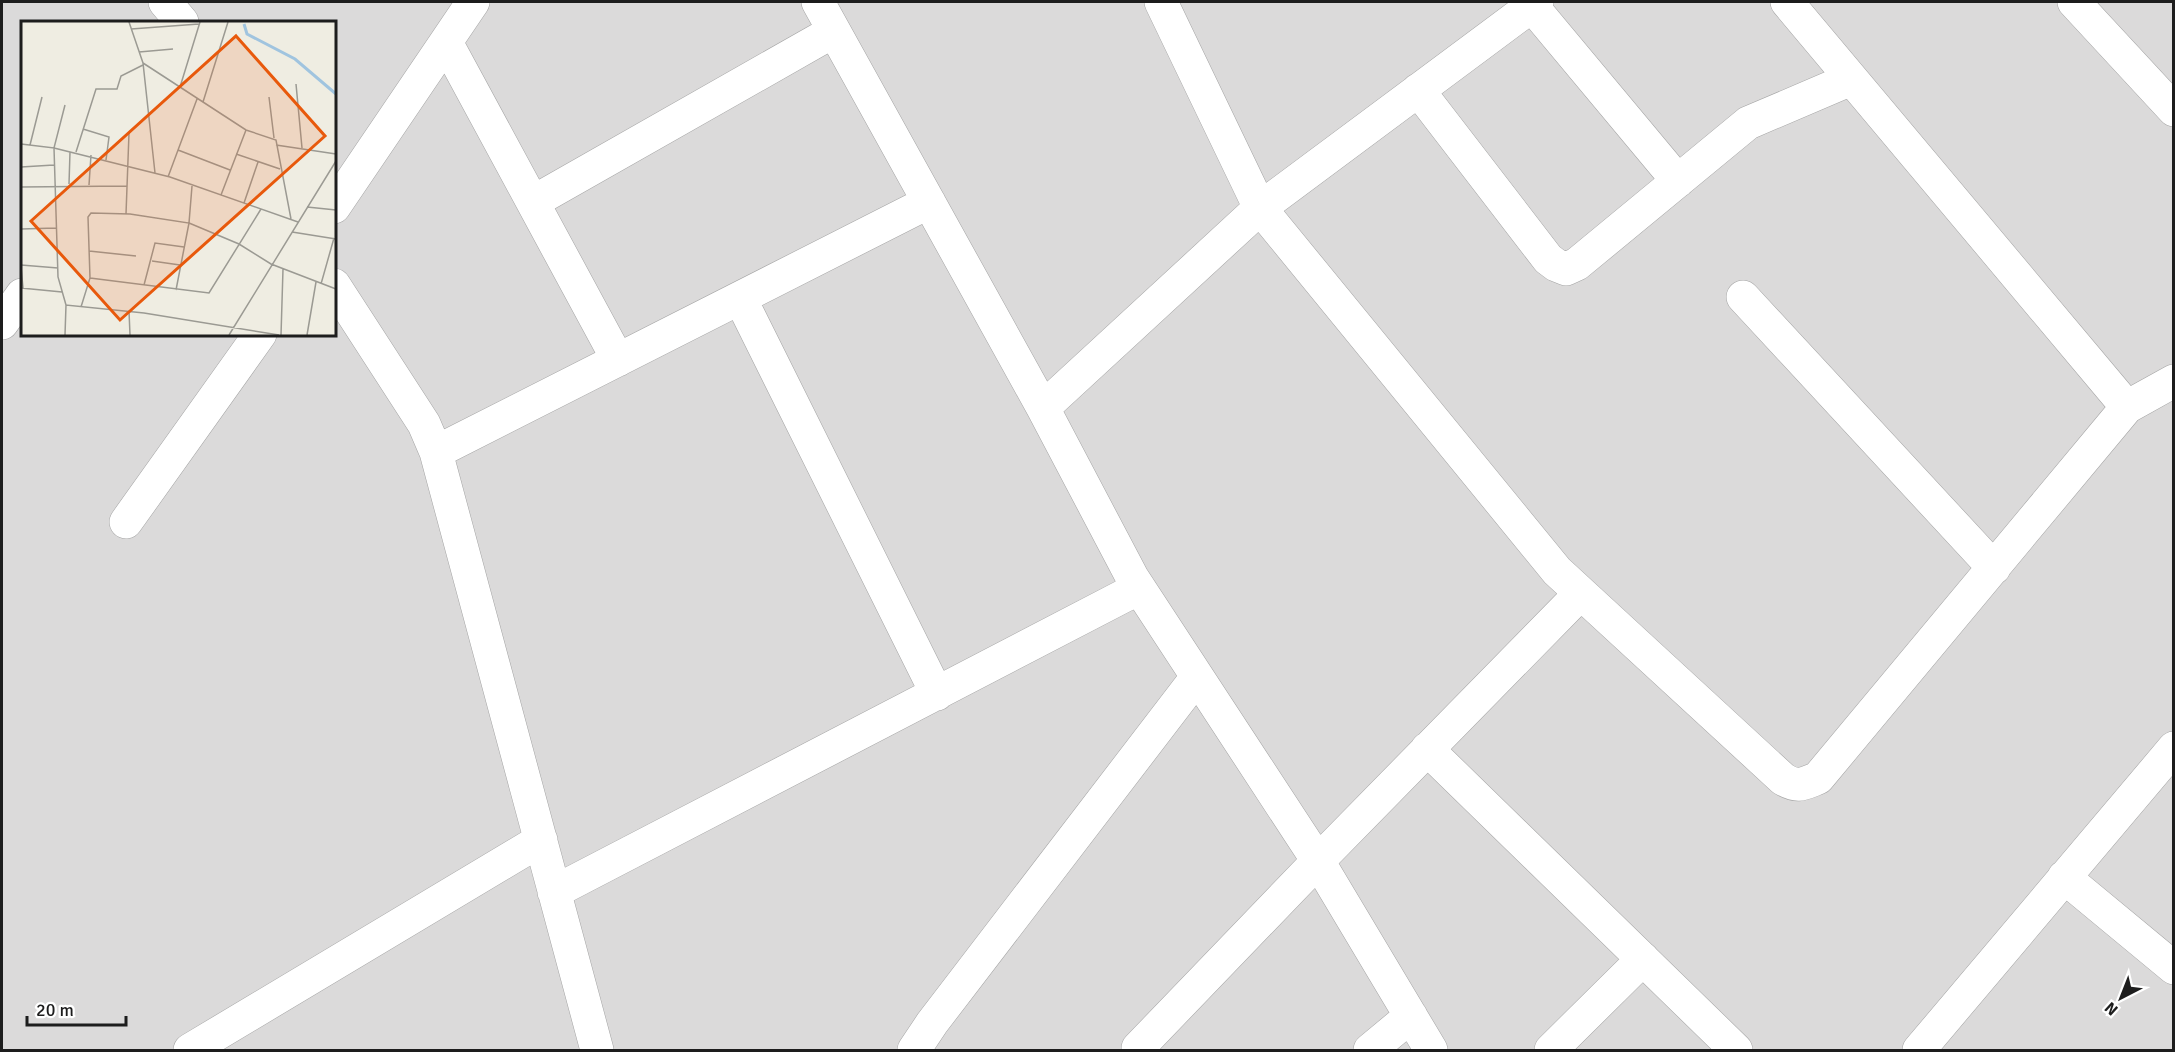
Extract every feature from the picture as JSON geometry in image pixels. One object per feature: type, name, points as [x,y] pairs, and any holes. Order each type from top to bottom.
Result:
[{"type":"street","points":[[165,2],[181,21]]},
{"type":"street","points":[[336,200],[473,2]]},
{"type":"street","points":[[818,2],[1043,408],[1139,588],[1318,861],[1431,1050]]},
{"type":"street","points":[[1161,2],[1260,208],[1557,571],[1792,785],[1804,784],[1818,778],[2127,407],[2174,381]]},
{"type":"street","points":[[1786,2],[2127,407]]},
{"type":"street","points":[[1043,408],[1260,208],[1535,4],[1678,181]]},
{"type":"street","points":[[2079,4],[2174,110]]},
{"type":"street","points":[[533,202],[834,31]]},
{"type":"street","points":[[446,42],[618,360]]},
{"type":"street","points":[[1418,90],[1548,260],[1566,268],[1576,264],[1748,123],[1851,79]]},
{"type":"street","points":[[436,452],[929,202]]},
{"type":"street","points":[[336,288],[424,424],[436,452],[597,1050]]},
{"type":"street","points":[[2,323],[21,296]]},
{"type":"street","points":[[1743,297],[1994,567]]},
{"type":"street","points":[[740,298],[937,694]]},
{"type":"street","points":[[126,522],[259,336]]},
{"type":"street","points":[[555,892],[1139,588]]},
{"type":"street","points":[[1138,1048],[1580,594]]},
{"type":"street","points":[[914,1050],[932,1023],[1197,677]]},
{"type":"street","points":[[1919,1050],[2174,748]]},
{"type":"street","points":[[1427,749],[1736,1050]]},
{"type":"street","points":[[190,1050],[541,840]]},
{"type":"street","points":[[2064,877],[2174,968]]},
{"type":"street","points":[[1551,1050],[1642,959]]},
{"type":"street","points":[[1370,1050],[1411,1016]]},
{"type":"shaded area","points":[[2,2],[2173,2],[2173,1050],[2,1050]]}]
